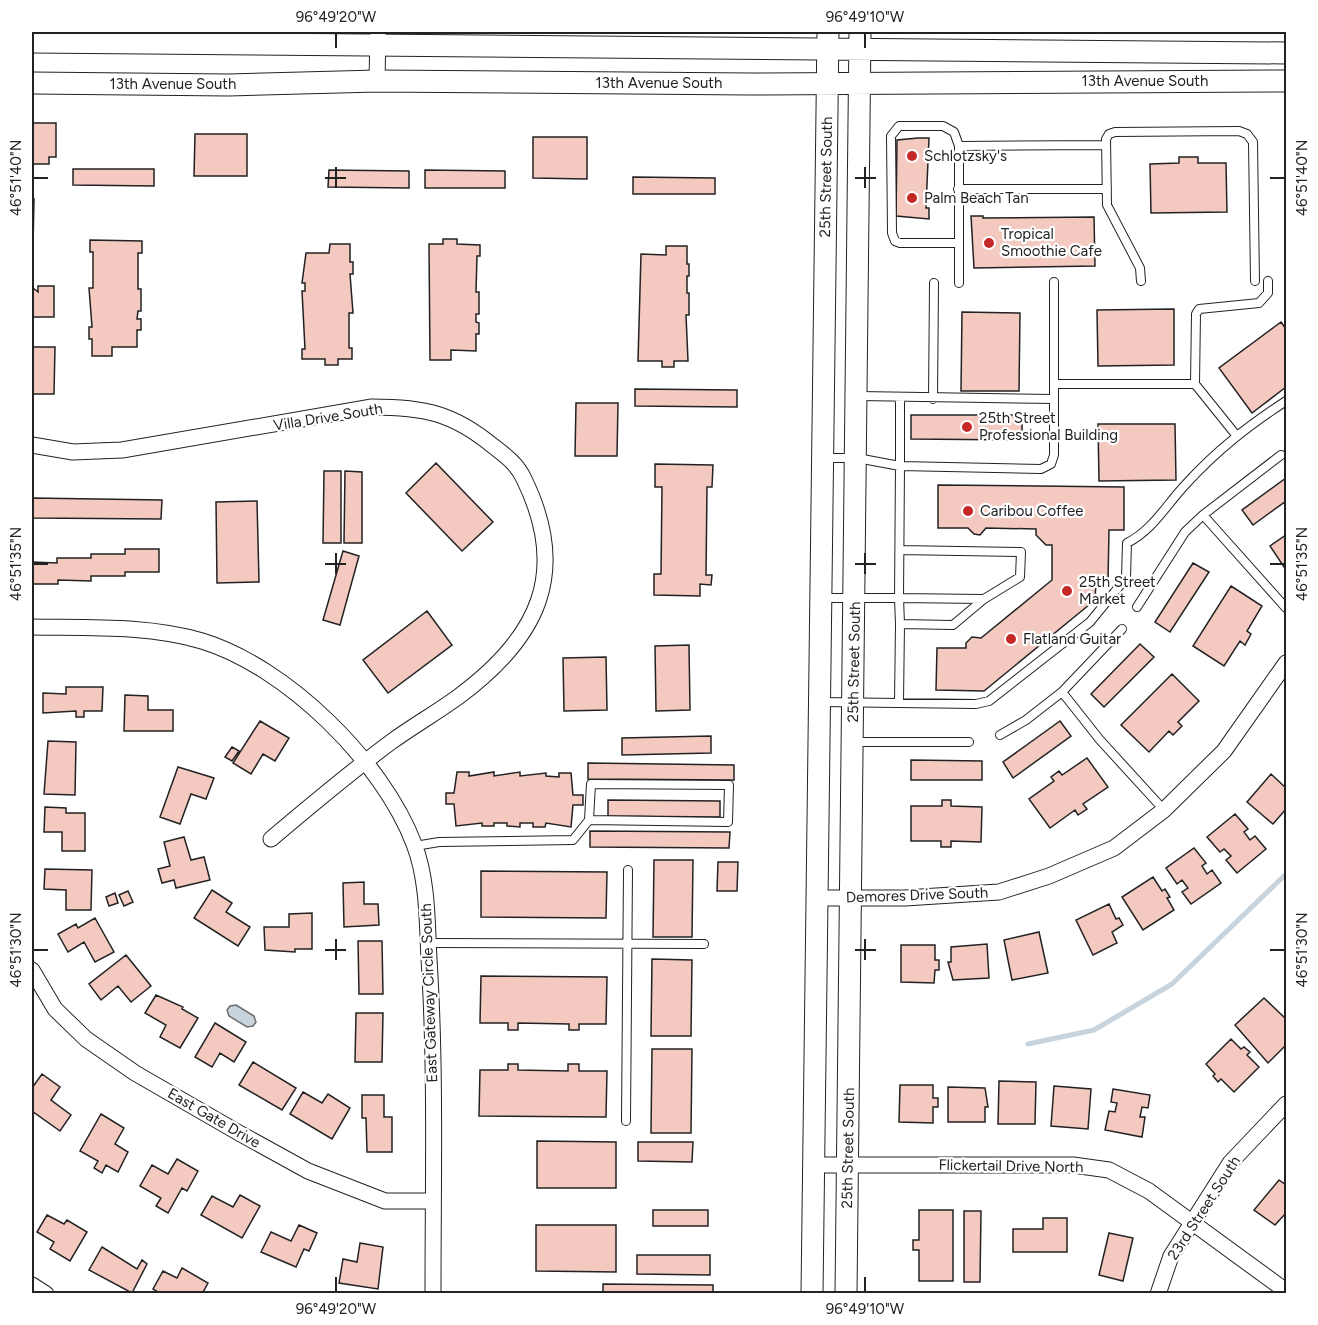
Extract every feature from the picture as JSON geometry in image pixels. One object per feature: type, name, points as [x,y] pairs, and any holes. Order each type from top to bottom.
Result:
[{"type":"main road","name":"13th Avenue South","points":[[32,42],[378,39],[828,40],[1287,53]]},
{"type":"main road","name":"25th Street South","points":[[813,1293],[828,40]]},
{"type":"main road","name":"25th Street South","points":[[846,1293],[860,41]]},
{"type":"main road","name":"13th Avenue South","points":[[32,83],[229,85],[377,81],[827,83],[1287,81]]},
{"type":"street","points":[[377,81],[378,39]]},
{"type":"street","name":"Villa Drive South","points":[[32,444],[73,452],[122,450],[372,407],[405,407],[450,417],[481,436],[518,467],[543,528],[545,565],[540,601],[526,630],[459,696],[365,761],[271,839]]},
{"type":"street","name":"East Gateway Circle South","points":[[32,627],[152,632],[202,641],[243,658],[296,690],[365,761],[395,802],[415,846],[425,898],[431,991],[433,1293]]},
{"type":"street","name":"Demores Drive South","points":[[817,898],[905,898],[999,892],[1049,876],[1114,848],[1164,810],[1224,751],[1287,663]]},
{"type":"street","name":"East Gate Drive","points":[[32,970],[55,1009],[86,1039],[135,1073],[218,1121],[308,1171],[385,1201],[433,1201]]},
{"type":"street","name":"23rd Street South","points":[[1158,1293],[1171,1256],[1230,1163],[1287,1104]]},
{"type":"street","name":"Flickertail Drive North","points":[[814,1165],[1073,1165],[1108,1170],[1149,1191],[1287,1291]]},
{"type":"street","points":[[32,1285],[46,1293]]},
{"type":"lane","points":[[958,243],[900,243],[895,241],[892,222],[891,136],[899,126],[943,126],[954,132],[958,146],[958,189],[958,243],[958,283]]},
{"type":"lane","points":[[1141,281],[1140,267],[1109,213],[1106,145],[1109,134],[1115,132],[1239,131],[1247,134],[1253,142],[1255,281]]},
{"type":"lane","points":[[958,146],[1106,145]]},
{"type":"lane","points":[[958,189],[1107,189]]},
{"type":"lane","points":[[1236,435],[1195,384],[1196,314],[1199,309],[1259,303],[1268,292],[1268,281]]},
{"type":"lane","points":[[823,458],[857,458],[900,466],[1041,469],[1051,464],[1054,455],[1054,282]]},
{"type":"lane","points":[[933,399],[934,283]]},
{"type":"lane","points":[[1054,384],[1195,384]]},
{"type":"lane","points":[[857,396],[933,399],[1054,399]]},
{"type":"lane","points":[[899,702],[900,398]]},
{"type":"lane","points":[[820,702],[976,704],[989,701],[1090,622],[1126,578],[1127,543],[1143,535],[1185,484],[1236,435],[1287,401]]},
{"type":"lane","points":[[1137,607],[1185,532],[1203,514],[1281,455]]},
{"type":"lane","points":[[1203,514],[1287,608]]},
{"type":"lane","points":[[900,550],[1021,552],[1020,577],[984,599],[953,625],[900,624]]},
{"type":"lane","points":[[821,598],[984,599]]},
{"type":"lane","points":[[1000,735],[1026,720],[1062,692],[1122,629]]},
{"type":"lane","points":[[1062,692],[1100,740],[1164,810]]},
{"type":"lane","points":[[853,742],[969,742]]},
{"type":"lane","points":[[415,846],[439,842],[573,840],[589,820],[591,784],[729,785],[728,822],[589,820]]},
{"type":"lane","points":[[626,1121],[628,870]]},
{"type":"lane","points":[[428,943],[704,944]]},
{"type":"shaded area","points":[[236,1005],[254,1016],[256,1022],[253,1026],[247,1027],[229,1016],[227,1010],[230,1006]]},
{"type":"building","points":[[32,123],[56,123],[56,157],[49,157],[49,164],[32,164]]},
{"type":"building","points":[[195,134],[247,134],[247,176],[194,176]]},
{"type":"building","points":[[533,137],[587,137],[587,179],[533,178]]},
{"type":"building","points":[[929,138],[926,208],[929,208],[929,219],[896,216],[897,140]]},
{"type":"building","points":[[1179,157],[1198,157],[1198,163],[1226,163],[1227,212],[1151,213],[1150,164],[1179,163]]},
{"type":"building","points":[[73,169],[154,169],[154,186],[73,185]]},
{"type":"building","points":[[329,170],[409,171],[409,188],[328,187]]},
{"type":"building","points":[[425,170],[505,171],[505,188],[425,188]]},
{"type":"building","points":[[633,177],[715,178],[715,194],[633,194]]},
{"type":"building","points":[[32,199],[34,199],[33,246],[32,246]]},
{"type":"building","points":[[971,216],[983,216],[983,218],[1094,217],[1095,266],[974,268]]},
{"type":"building","points":[[443,239],[457,239],[457,244],[480,245],[480,256],[477,256],[476,292],[479,292],[479,314],[476,314],[476,322],[479,323],[479,334],[476,334],[476,351],[451,350],[451,360],[430,360],[429,244],[443,244]]},
{"type":"building","points":[[90,240],[142,241],[142,253],[138,253],[138,289],[141,289],[141,311],[138,311],[137,319],[141,319],[141,330],[137,330],[137,347],[112,347],[112,356],[92,356],[92,339],[89,339],[89,327],[92,327],[89,288],[93,288],[93,252],[90,252]]},
{"type":"building","points":[[330,244],[350,244],[350,262],[353,262],[353,274],[350,274],[353,313],[349,313],[349,348],[352,348],[352,359],[338,359],[338,365],[325,365],[325,359],[302,359],[302,349],[305,349],[302,291],[305,291],[305,283],[302,283],[306,253],[329,253]]},
{"type":"building","points":[[666,246],[687,246],[687,264],[689,264],[687,293],[689,293],[689,315],[686,315],[688,361],[674,361],[674,367],[662,367],[662,361],[638,361],[641,254],[666,255]]},
{"type":"building","points":[[38,286],[54,286],[54,317],[32,317],[32,287],[38,292]]},
{"type":"building","points":[[1174,309],[1174,365],[1098,366],[1097,310]]},
{"type":"building","points":[[962,312],[1020,313],[1019,391],[961,391]]},
{"type":"building","points":[[1281,322],[1286,329],[1286,387],[1252,413],[1219,368]]},
{"type":"building","points":[[32,347],[55,347],[54,394],[32,394]]},
{"type":"building","points":[[635,389],[737,390],[737,407],[635,406]]},
{"type":"building","points":[[576,403],[618,403],[617,456],[575,456]]},
{"type":"building","name":"25th Street Professional Building","points":[[911,415],[1022,415],[1022,440],[911,439]]},
{"type":"building","points":[[1098,424],[1175,424],[1176,480],[1099,481]]},
{"type":"building","points":[[436,463],[493,522],[462,551],[406,493]]},
{"type":"building","points":[[655,464],[713,465],[712,487],[707,487],[706,575],[712,575],[711,585],[700,584],[700,596],[654,595],[654,574],[661,574],[662,487],[655,487]]},
{"type":"building","points":[[324,471],[341,471],[341,543],[323,543]]},
{"type":"building","points":[[345,471],[362,472],[362,543],[344,543]]},
{"type":"building","points":[[1286,478],[1286,501],[1253,525],[1242,510]]},
{"type":"building","name":"25th Street Market","points":[[938,485],[1124,487],[1124,530],[1109,530],[1108,582],[1096,582],[1095,600],[984,691],[936,690],[937,648],[966,648],[966,643],[972,637],[981,638],[1052,580],[1052,545],[1046,545],[1036,535],[1036,529],[986,528],[980,535],[974,534],[968,528],[938,528]]},
{"type":"building","points":[[32,498],[162,500],[161,519],[32,518]]},
{"type":"building","points":[[257,501],[259,582],[217,583],[216,502]]},
{"type":"building","points":[[1286,535],[1286,570],[1270,546]]},
{"type":"building","points":[[125,549],[159,549],[159,572],[125,572],[125,576],[91,576],[91,581],[58,580],[58,584],[32,584],[32,562],[57,563],[57,558],[91,558],[91,554],[125,554]]},
{"type":"building","points":[[343,551],[359,556],[340,625],[323,620]]},
{"type":"building","points":[[1193,563],[1209,572],[1170,632],[1155,622]]},
{"type":"building","points":[[1231,586],[1262,606],[1247,631],[1251,634],[1245,645],[1240,641],[1224,666],[1193,646]]},
{"type":"building","points":[[427,611],[452,645],[388,693],[363,660]]},
{"type":"building","points":[[1140,644],[1154,657],[1104,707],[1091,694]]},
{"type":"building","points":[[689,645],[690,710],[656,711],[655,646]]},
{"type":"building","points":[[606,657],[607,710],[564,711],[563,658]]},
{"type":"building","points":[[1172,674],[1199,701],[1178,722],[1182,726],[1173,735],[1169,731],[1149,752],[1121,725]]},
{"type":"building","points":[[66,687],[103,687],[102,711],[84,711],[84,717],[76,717],[76,711],[43,713],[43,693],[66,694]]},
{"type":"building","points":[[125,695],[148,696],[148,710],[173,710],[173,731],[124,731]]},
{"type":"building","points":[[260,721],[289,738],[275,761],[263,754],[251,774],[233,763]]},
{"type":"building","points":[[1060,721],[1071,736],[1013,778],[1003,762]]},
{"type":"building","points":[[711,736],[711,753],[622,755],[622,738]]},
{"type":"building","points":[[48,741],[76,742],[75,795],[44,794]]},
{"type":"building","points":[[232,747],[239,751],[232,761],[225,757]]},
{"type":"building","points":[[1087,758],[1108,787],[1083,804],[1087,809],[1078,815],[1075,810],[1050,828],[1029,799],[1054,781],[1051,777],[1059,771],[1062,775]]},
{"type":"building","points":[[911,760],[982,761],[982,780],[911,780]]},
{"type":"building","points":[[588,763],[734,765],[734,780],[588,779]]},
{"type":"building","points":[[178,767],[214,778],[206,799],[191,794],[180,824],[160,817]]},
{"type":"building","points":[[457,772],[469,772],[469,776],[494,772],[494,776],[520,772],[520,776],[546,773],[546,776],[559,777],[559,773],[571,773],[573,795],[583,795],[583,805],[573,805],[571,827],[546,823],[545,827],[533,827],[533,823],[520,823],[520,827],[507,826],[507,823],[494,823],[494,826],[482,826],[482,823],[456,826],[454,804],[446,804],[446,793],[454,793]]},
{"type":"building","points":[[1271,774],[1286,788],[1286,809],[1273,824],[1247,802]]},
{"type":"building","points":[[608,800],[720,801],[720,817],[608,816]]},
{"type":"building","points":[[942,800],[951,800],[951,806],[982,807],[981,842],[951,841],[951,847],[941,847],[941,841],[911,841],[911,806],[942,806]]},
{"type":"building","points":[[45,807],[66,808],[66,813],[85,813],[85,851],[62,851],[62,832],[44,832]]},
{"type":"building","points":[[1235,814],[1248,829],[1244,832],[1250,840],[1255,836],[1266,849],[1237,873],[1226,860],[1231,856],[1224,849],[1220,852],[1207,837]]},
{"type":"building","points":[[590,831],[730,832],[729,848],[590,847]]},
{"type":"building","points":[[184,837],[191,860],[204,857],[210,880],[176,888],[174,880],[162,883],[158,869],[170,866],[164,842]]},
{"type":"building","points":[[1194,848],[1206,863],[1202,866],[1207,874],[1212,870],[1221,883],[1191,904],[1182,892],[1188,888],[1182,880],[1177,884],[1166,868]]},
{"type":"building","points":[[654,860],[693,860],[692,937],[653,937]]},
{"type":"building","points":[[718,862],[738,862],[737,891],[717,891]]},
{"type":"building","points":[[45,869],[92,870],[91,910],[66,910],[66,890],[44,889]]},
{"type":"building","points":[[481,871],[607,872],[606,918],[481,917]]},
{"type":"building","points":[[1153,877],[1162,891],[1165,889],[1174,910],[1143,930],[1122,897]]},
{"type":"building","points":[[364,882],[364,904],[378,904],[379,925],[344,927],[343,883]]},
{"type":"building","points":[[212,890],[232,903],[226,912],[250,927],[238,946],[194,918]]},
{"type":"building","points":[[128,891],[133,902],[124,906],[119,895]]},
{"type":"building","points":[[115,893],[118,903],[109,906],[106,897]]},
{"type":"building","points":[[1109,904],[1116,919],[1119,918],[1123,925],[1112,932],[1117,943],[1093,955],[1076,920]]},
{"type":"building","points":[[312,913],[312,949],[295,949],[295,952],[265,950],[264,927],[289,927],[289,914]]},
{"type":"building","points":[[95,918],[114,952],[95,962],[84,942],[68,952],[58,934],[76,924],[78,928]]},
{"type":"building","points":[[1039,932],[1048,973],[1012,980],[1004,940]]},
{"type":"building","points":[[358,941],[382,941],[383,994],[359,994]]},
{"type":"building","points":[[987,944],[989,978],[953,980],[948,962],[951,962],[951,947]]},
{"type":"building","points":[[901,945],[935,945],[935,960],[939,960],[939,970],[935,970],[934,983],[901,982]]},
{"type":"building","points":[[126,955],[151,986],[131,1002],[118,986],[101,1000],[89,984]]},
{"type":"building","points":[[652,959],[692,960],[691,1036],[651,1036]]},
{"type":"building","points":[[481,976],[607,977],[606,1024],[579,1024],[579,1030],[569,1030],[569,1024],[518,1023],[518,1030],[508,1030],[508,1023],[480,1023]]},
{"type":"building","points":[[156,995],[183,1007],[182,1009],[198,1018],[180,1048],[160,1037],[166,1025],[145,1013]]},
{"type":"building","points":[[1264,998],[1286,1019],[1286,1045],[1268,1063],[1235,1025]]},
{"type":"building","points":[[356,1013],[383,1013],[382,1062],[355,1062]]},
{"type":"building","points":[[215,1023],[246,1042],[234,1062],[220,1053],[212,1067],[195,1057]]},
{"type":"building","points":[[1231,1039],[1241,1049],[1244,1047],[1250,1052],[1247,1055],[1259,1067],[1234,1092],[1221,1079],[1218,1082],[1213,1076],[1215,1074],[1206,1064]]},
{"type":"building","points":[[652,1049],[692,1049],[691,1133],[651,1133]]},
{"type":"building","points":[[253,1062],[296,1088],[282,1110],[239,1085]]},
{"type":"building","points":[[508,1064],[518,1064],[518,1070],[568,1071],[568,1064],[579,1064],[579,1071],[607,1071],[606,1117],[479,1116],[480,1070],[508,1070]]},
{"type":"building","points":[[42,1074],[60,1087],[51,1100],[71,1115],[60,1131],[32,1111],[32,1088]]},
{"type":"building","points":[[999,1081],[1036,1082],[1035,1124],[998,1124]]},
{"type":"building","points":[[900,1085],[933,1085],[933,1098],[938,1098],[938,1107],[933,1107],[933,1123],[899,1122]]},
{"type":"building","points":[[1054,1086],[1091,1089],[1088,1129],[1051,1126]]},
{"type":"building","points":[[948,1087],[985,1088],[988,1107],[985,1107],[985,1122],[948,1122]]},
{"type":"building","points":[[1113,1089],[1150,1095],[1148,1108],[1142,1107],[1140,1117],[1145,1117],[1142,1137],[1105,1130],[1109,1111],[1115,1112],[1117,1103],[1111,1102]]},
{"type":"building","points":[[303,1092],[322,1103],[328,1094],[350,1108],[332,1139],[290,1114]]},
{"type":"building","points":[[362,1095],[384,1095],[384,1117],[392,1117],[392,1152],[367,1152],[366,1118],[362,1118]]},
{"type":"building","points":[[101,1114],[124,1128],[115,1144],[128,1152],[118,1172],[106,1165],[102,1173],[94,1168],[98,1161],[80,1151]]},
{"type":"building","points":[[537,1141],[616,1142],[616,1188],[537,1188]]},
{"type":"building","points":[[638,1142],[693,1142],[692,1162],[638,1161]]},
{"type":"building","points":[[177,1159],[198,1171],[187,1191],[182,1188],[168,1213],[156,1206],[161,1198],[140,1186],[152,1165],[168,1174]]},
{"type":"building","points":[[1279,1180],[1286,1185],[1286,1213],[1275,1225],[1254,1210]]},
{"type":"building","points":[[240,1195],[260,1206],[242,1238],[201,1215],[212,1196],[233,1207]]},
{"type":"building","points":[[653,1210],[708,1210],[708,1226],[653,1226]]},
{"type":"building","points":[[919,1210],[953,1210],[953,1281],[919,1281],[919,1250],[913,1250],[913,1240],[919,1240]]},
{"type":"building","points":[[964,1211],[981,1211],[980,1282],[964,1282]]},
{"type":"building","points":[[47,1215],[64,1224],[67,1220],[87,1232],[70,1261],[50,1249],[54,1242],[37,1232]]},
{"type":"building","points":[[1043,1218],[1067,1218],[1067,1252],[1013,1252],[1013,1229],[1043,1229]]},
{"type":"building","points":[[299,1225],[317,1233],[309,1251],[304,1249],[296,1267],[261,1252],[271,1232],[291,1241]]},
{"type":"building","points":[[536,1225],[616,1225],[616,1272],[536,1271]]},
{"type":"building","points":[[1109,1233],[1133,1238],[1123,1281],[1099,1275]]},
{"type":"building","points":[[360,1243],[383,1247],[378,1289],[339,1283],[343,1259],[357,1262]]},
{"type":"building","points":[[102,1247],[137,1269],[142,1260],[147,1264],[132,1293],[89,1270]]},
{"type":"building","points":[[637,1255],[710,1255],[710,1275],[637,1274]]},
{"type":"building","points":[[182,1268],[208,1283],[202,1294],[161,1294],[153,1289],[163,1271],[177,1278]]},
{"type":"building","points":[[603,1284],[713,1285],[713,1294],[603,1294]]},
{"type":"waterway","points":[[1028,1044],[1094,1030],[1172,984],[1286,874]]},
{"type":"place","name":"Schlotzsky's","points":[[912,156]]},
{"type":"place","name":"Palm Beach Tan","points":[[912,198]]},
{"type":"place","name":"Tropical Smoothie Cafe","points":[[989,243]]},
{"type":"place","name":"25th Street Professional Building","points":[[967,427]]},
{"type":"place","name":"Caribou Coffee","points":[[968,511]]},
{"type":"place","name":"25th Street Market","points":[[1067,591]]},
{"type":"place","name":"Flatland Guitar","points":[[1011,639]]}]
